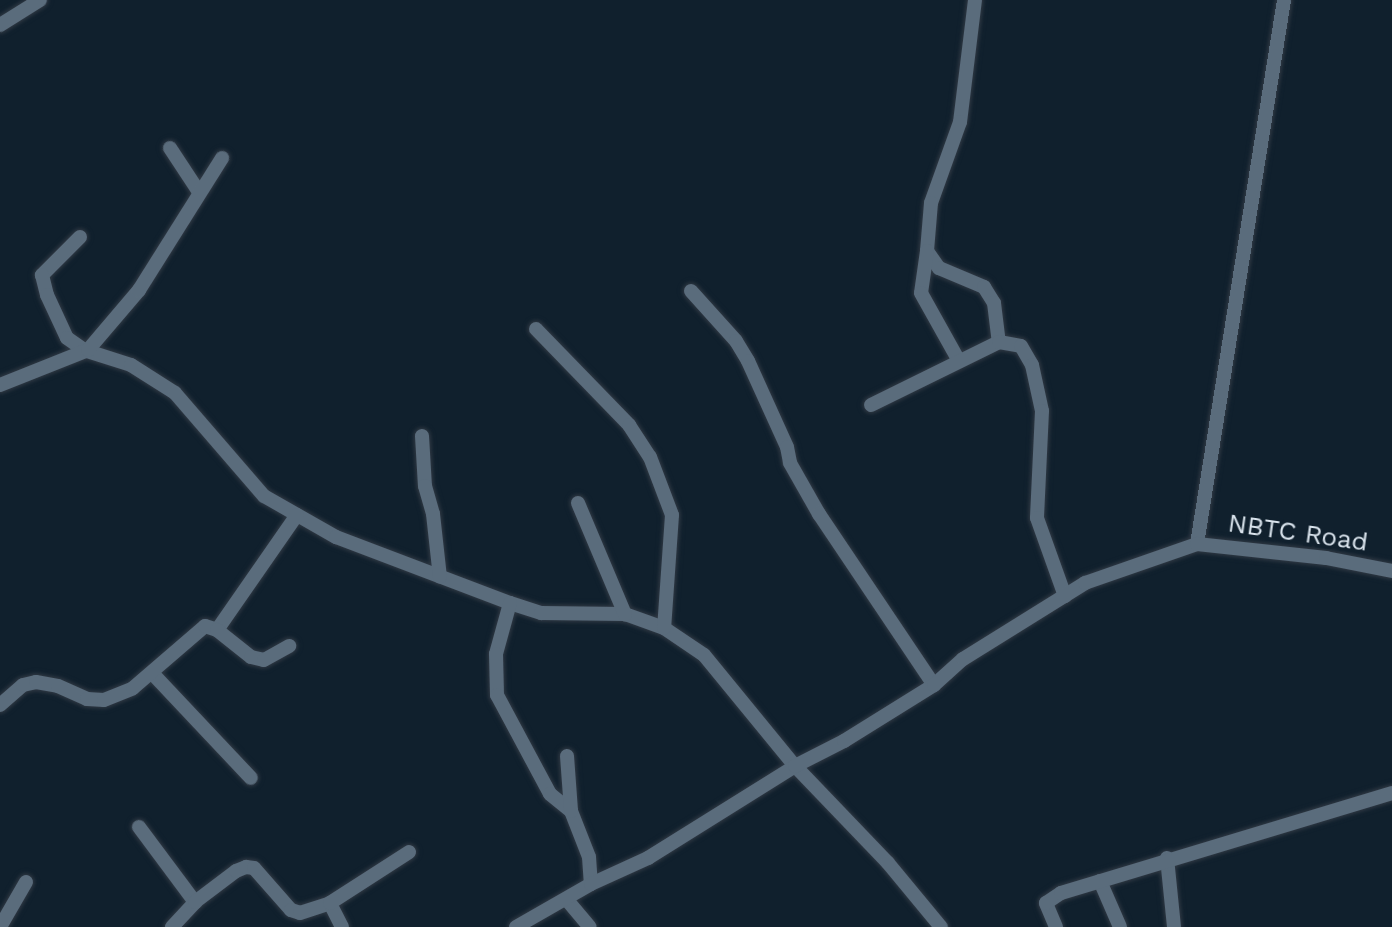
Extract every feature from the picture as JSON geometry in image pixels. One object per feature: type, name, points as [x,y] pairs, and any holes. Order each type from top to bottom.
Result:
[{"type":"street","points":[[0,25],[40,0]]},
{"type":"street","points":[[959,361],[921,293],[931,203],[960,122],[975,0]]},
{"type":"street","points":[[516,927],[591,884],[648,858],[795,766],[844,741],[934,685],[963,659],[1085,583],[1197,544],[1284,0]]},
{"type":"street","points":[[170,148],[199,192]]},
{"type":"street","points":[[0,385],[88,350],[139,290],[222,158]]},
{"type":"street","points":[[80,237],[42,275],[47,295],[67,338],[88,350],[131,365],[175,393],[264,496],[336,537],[510,603],[541,613],[625,614],[664,628],[704,655],[795,766],[888,863],[941,927]]},
{"type":"street","points":[[927,251],[939,268],[984,287],[994,303],[999,342]]},
{"type":"street","points":[[691,291],[736,341],[787,447],[790,463],[819,514],[934,685]]},
{"type":"street","points":[[536,329],[629,425],[650,457],[672,515],[664,628]]},
{"type":"street","points":[[871,405],[999,342],[1026,342],[1042,411],[1037,518],[1065,596]]},
{"type":"street","points":[[422,436],[425,486],[433,514],[440,577]]},
{"type":"street","points":[[578,503],[625,614]]},
{"type":"street","points":[[217,630],[297,515]]},
{"type":"street","name":"NBTC Road","points":[[1197,544],[1326,558],[1392,571]]},
{"type":"street","points":[[510,603],[496,654],[497,695],[550,794],[571,811]]},
{"type":"street","points":[[0,705],[23,685],[36,682],[58,686],[87,699],[104,700],[133,688],[205,626],[217,630],[251,657],[264,660],[289,646]]},
{"type":"street","points":[[152,673],[251,778]]},
{"type":"street","points":[[567,756],[571,811],[589,857],[591,884]]},
{"type":"street","points":[[1056,927],[1046,903],[1061,893],[1167,858],[1392,793]]},
{"type":"street","points":[[139,827],[195,902]]},
{"type":"street","points":[[172,927],[195,902],[246,867],[254,868],[291,910],[300,913],[330,903],[409,852]]},
{"type":"street","points":[[1167,858],[1174,927]]},
{"type":"street","points":[[1100,881],[1120,927]]},
{"type":"street","points":[[0,927],[26,882]]},
{"type":"street","points":[[567,900],[590,927]]},
{"type":"street","points":[[330,903],[342,927]]}]
